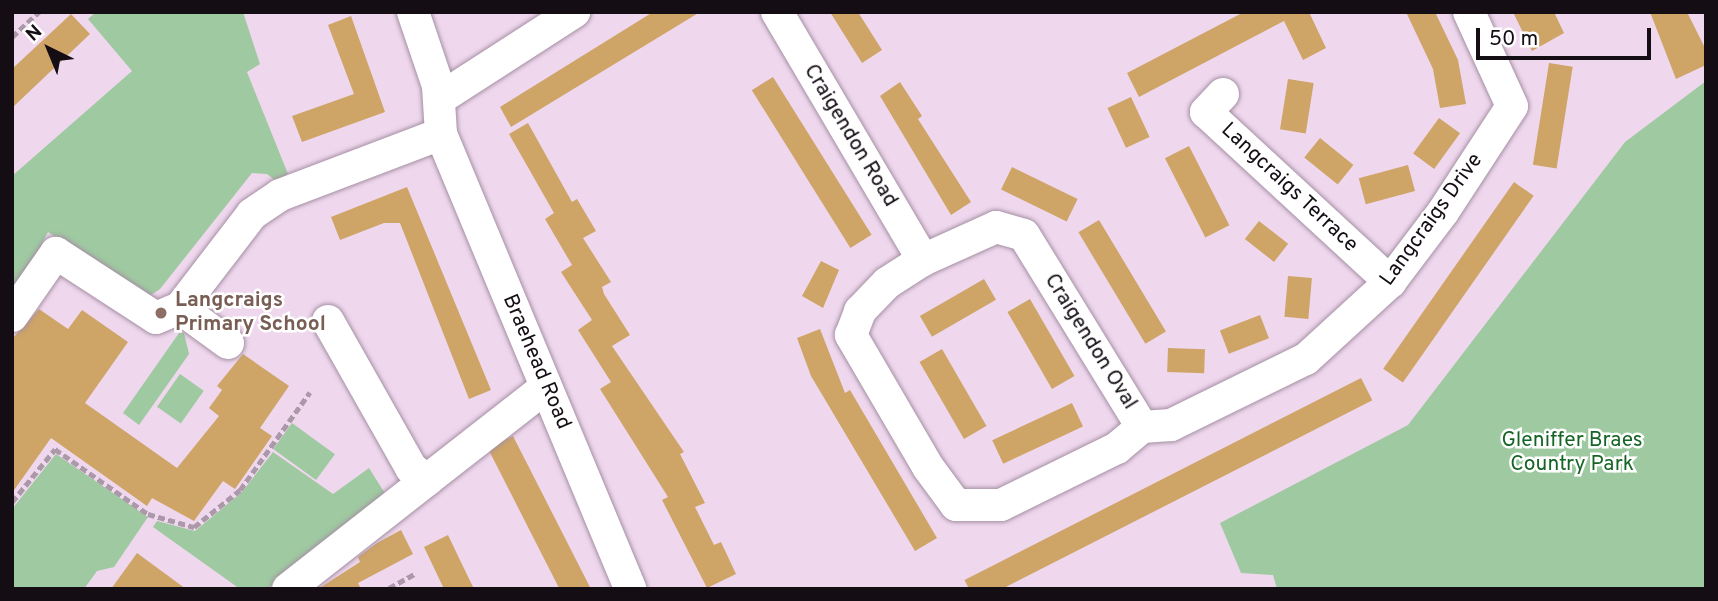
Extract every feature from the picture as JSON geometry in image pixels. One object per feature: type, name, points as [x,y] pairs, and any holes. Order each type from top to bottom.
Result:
[{"type":"street","name":"Braehead Road","points":[[413,12],[439,99],[441,134],[631,589]]},
{"type":"street","points":[[439,99],[574,12]]},
{"type":"street","name":"Craigendon Road","points":[[777,12],[923,260]]},
{"type":"street","name":"Langcraigs Drive","points":[[1142,427],[1171,425],[1306,359],[1390,282],[1443,212],[1512,106],[1469,12]]},
{"type":"street","name":"Langcraigs Terrace","points":[[1223,94],[1206,112],[1390,282]]},
{"type":"street","points":[[12,316],[56,253],[156,318],[180,307],[252,214],[280,195],[441,134]]},
{"type":"street","name":"Craigendon Oval","points":[[996,227],[1024,235],[1142,427],[1117,448],[1001,505],[956,505],[928,467],[851,335],[860,311],[869,301],[887,283],[923,260],[996,227]]},
{"type":"street","points":[[180,307],[219,346]]},
{"type":"street","points":[[328,321],[411,468],[427,480]]},
{"type":"street","points":[[289,589],[546,387]]},
{"type":"path","points":[[12,37],[39,12]]},
{"type":"path","points":[[12,502],[55,449],[148,514],[194,527],[240,490],[310,392]]},
{"type":"path","points":[[389,588],[405,583],[416,573]]},
{"type":"path","points":[[405,583],[408,589]]},
{"type":"green space","points":[[96,12],[243,12],[260,64],[247,72],[288,174],[276,181],[267,174],[252,173],[160,289],[145,299],[48,232],[12,302],[12,176],[132,71],[88,19]]},
{"type":"green space","name":"Gleniffer Braes Country Park","points":[[1706,81],[1706,589],[1277,589],[1273,575],[1241,573],[1220,523],[1408,425],[1625,142]]},
{"type":"green space","points":[[179,333],[184,333],[189,354],[139,425],[123,413]]},
{"type":"green space","points":[[180,374],[204,391],[181,423],[157,407]]},
{"type":"green space","points":[[292,423],[335,454],[316,480],[273,449]]},
{"type":"green space","points":[[273,452],[333,494],[369,468],[386,495],[267,589],[240,589],[153,527],[157,521],[195,531],[242,492]]},
{"type":"green space","points":[[56,454],[148,517],[114,567],[97,571],[84,589],[12,589],[12,509]]},
{"type":"building","points":[[653,12],[700,12],[511,127],[500,107]]},
{"type":"building","points":[[830,12],[858,12],[882,50],[862,63]]},
{"type":"building","points":[[1244,12],[1309,12],[1326,48],[1303,60],[1284,21],[1139,97],[1127,73]]},
{"type":"building","points":[[1406,12],[1435,12],[1458,60],[1466,104],[1440,108],[1433,69]]},
{"type":"building","points":[[1513,12],[1554,12],[1564,33],[1532,51]]},
{"type":"building","points":[[1650,12],[1687,12],[1706,50],[1706,65],[1676,79]]},
{"type":"building","points":[[71,14],[90,34],[12,108],[12,69]]},
{"type":"building","points":[[351,16],[385,112],[302,142],[292,116],[354,94],[328,25]]},
{"type":"building","points":[[1549,63],[1573,67],[1557,168],[1533,165]]},
{"type":"building","points":[[773,77],[872,235],[850,248],[752,90]]},
{"type":"building","points":[[1288,79],[1314,83],[1306,133],[1280,129]]},
{"type":"building","points":[[900,82],[922,116],[918,119],[971,202],[951,215],[880,96]]},
{"type":"building","points":[[1131,97],[1150,137],[1126,148],[1107,108]]},
{"type":"building","points":[[1439,118],[1460,133],[1434,169],[1413,154]]},
{"type":"building","points":[[528,123],[572,202],[577,199],[596,231],[583,238],[611,282],[602,287],[604,294],[630,335],[612,346],[684,452],[680,454],[705,503],[695,507],[714,545],[721,542],[736,574],[707,588],[662,500],[668,497],[600,389],[611,382],[578,330],[592,320],[561,272],[572,265],[545,219],[554,213],[509,134]]},
{"type":"building","points":[[1320,138],[1353,165],[1338,184],[1304,157]]},
{"type":"building","points":[[1189,146],[1229,225],[1205,238],[1165,158]]},
{"type":"building","points":[[1408,165],[1415,191],[1366,204],[1359,178]]},
{"type":"building","points":[[1012,167],[1078,199],[1067,221],[1001,189]]},
{"type":"building","points":[[1514,182],[1534,196],[1403,383],[1383,369]]},
{"type":"building","points":[[407,187],[491,390],[469,399],[400,223],[384,223],[340,240],[331,217]]},
{"type":"building","points":[[1099,220],[1166,331],[1145,344],[1078,232]]},
{"type":"building","points":[[1259,221],[1288,244],[1274,262],[1245,239]]},
{"type":"building","points":[[821,261],[839,270],[823,308],[802,296]]},
{"type":"building","points":[[1288,276],[1312,278],[1308,319],[1284,317]]},
{"type":"building","points":[[984,279],[996,300],[932,337],[920,316]]},
{"type":"building","points":[[1030,299],[1074,376],[1052,389],[1007,312]]},
{"type":"building","points":[[39,309],[68,329],[82,310],[128,342],[85,403],[177,468],[219,416],[209,408],[222,390],[217,386],[243,354],[289,386],[260,428],[272,436],[235,489],[223,481],[194,521],[152,498],[147,506],[51,438],[12,493],[12,339]]},
{"type":"building","points":[[1260,315],[1269,338],[1229,354],[1220,330]]},
{"type":"building","points":[[820,329],[845,393],[850,390],[937,538],[915,551],[811,376],[797,338]]},
{"type":"building","points":[[1168,348],[1205,349],[1204,373],[1167,372]]},
{"type":"building","points":[[942,349],[986,426],[964,439],[919,362]]},
{"type":"building","points":[[1361,378],[1372,400],[1002,589],[969,589],[965,580]]},
{"type":"building","points":[[1072,403],[1083,427],[1003,464],[992,440]]},
{"type":"building","points":[[513,436],[591,589],[560,589],[488,449]]},
{"type":"building","points":[[401,530],[413,554],[358,583],[361,589],[318,589],[360,562],[358,557],[377,543]]},
{"type":"building","points":[[448,535],[474,589],[444,589],[424,547]]},
{"type":"building","points":[[137,553],[186,589],[111,589]]},
{"type":"place","name":"Langcraigs Primary School","points":[[161,313]]}]
